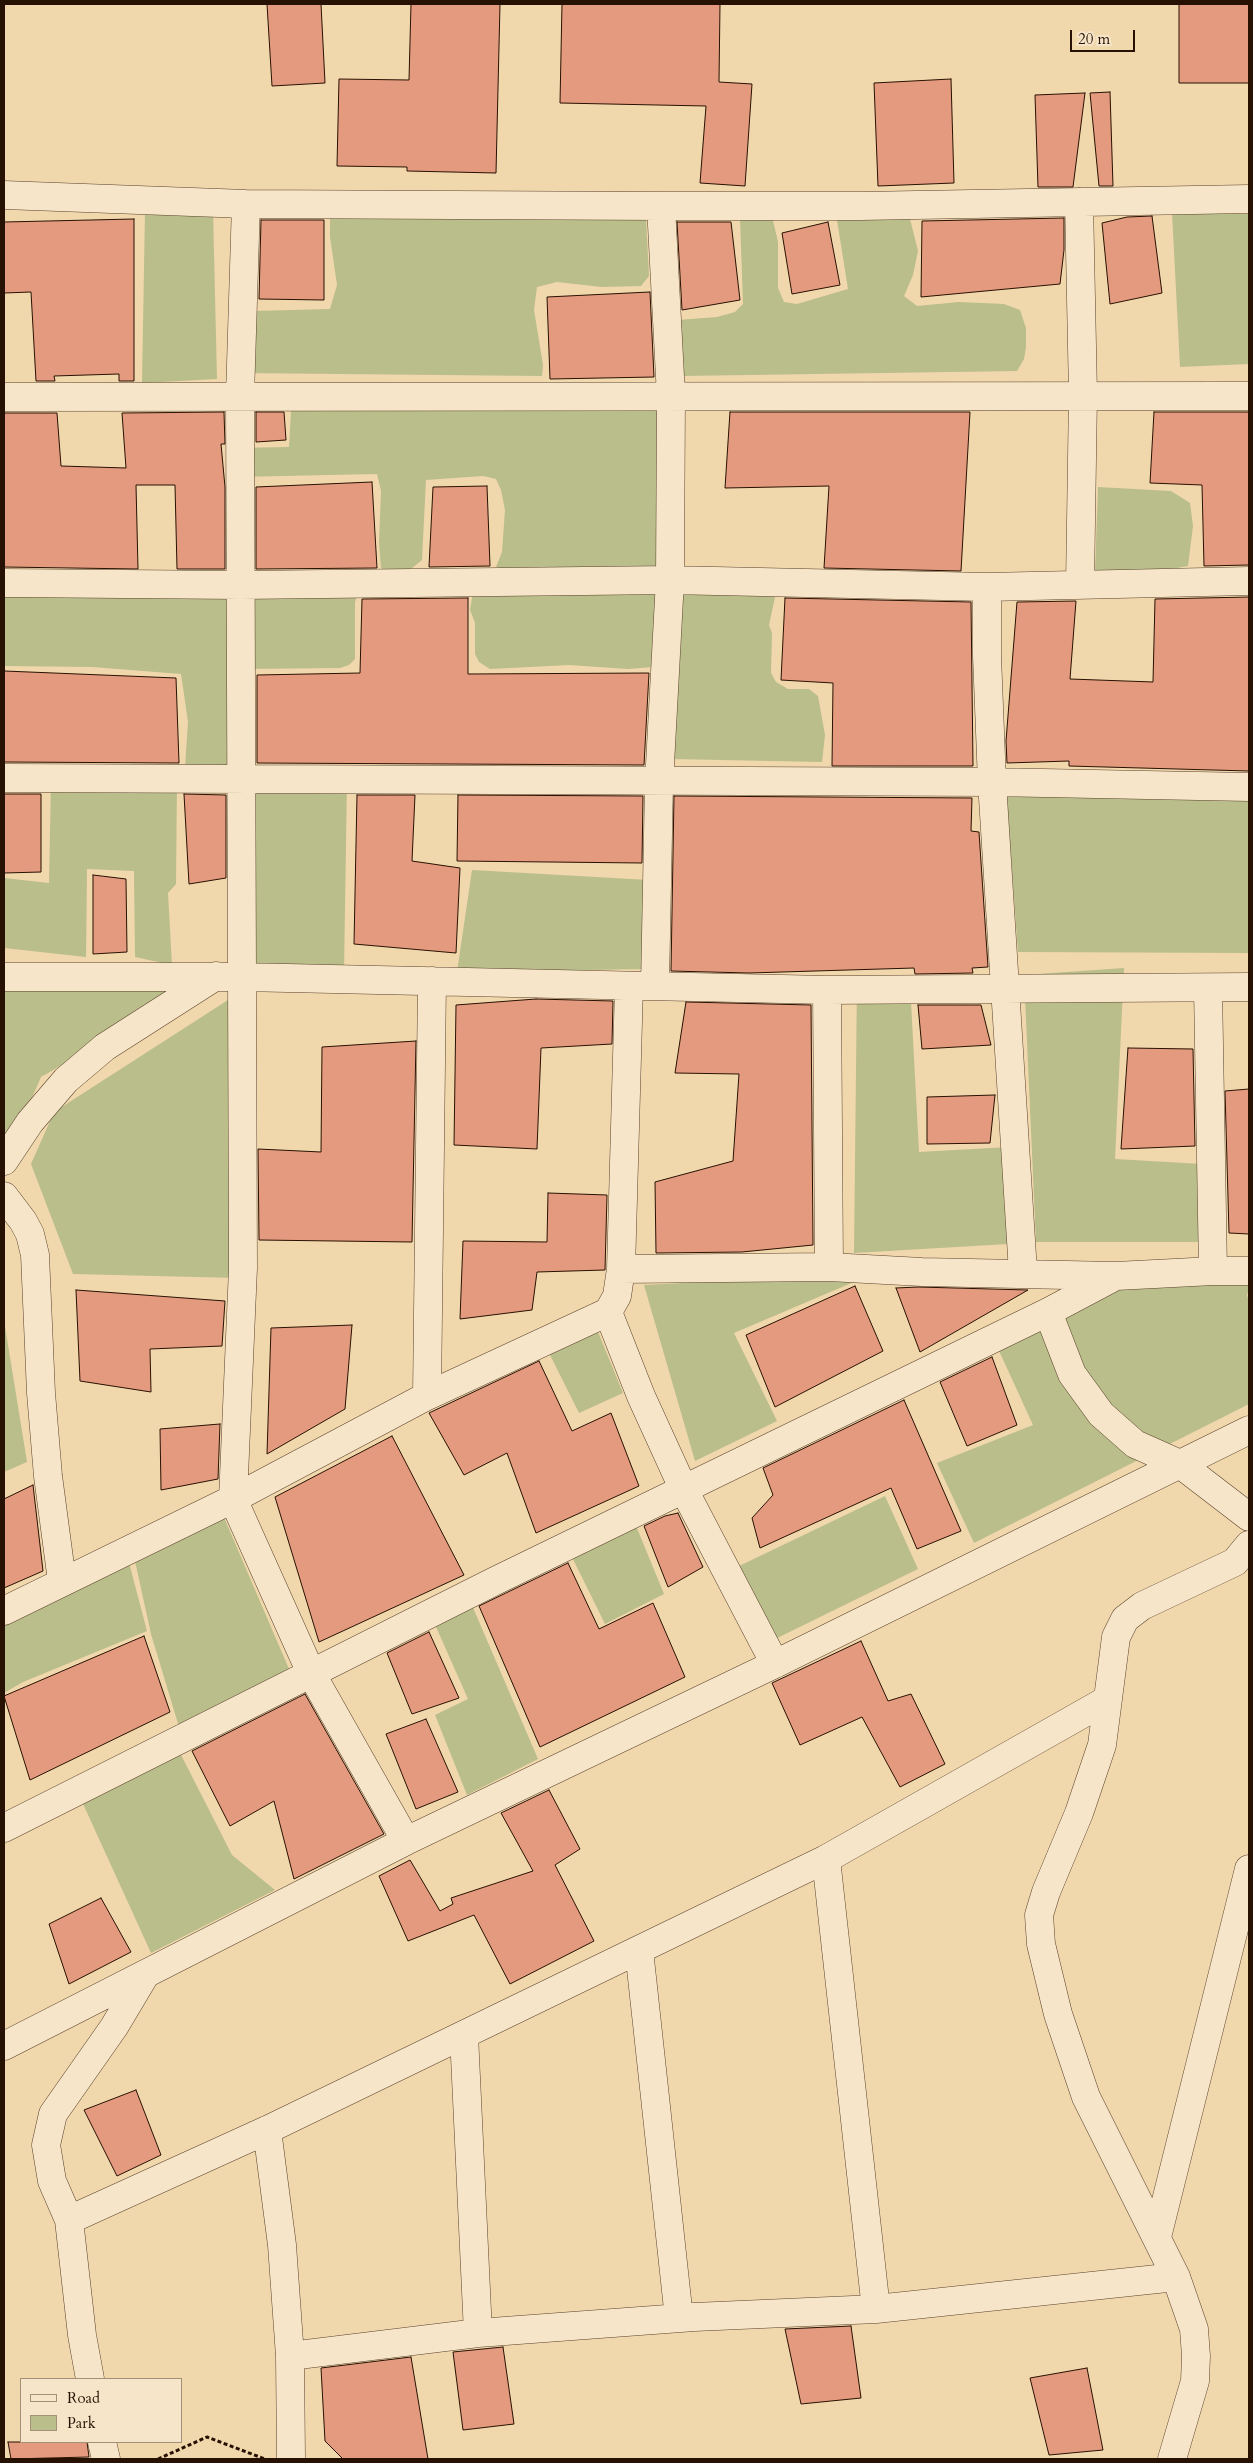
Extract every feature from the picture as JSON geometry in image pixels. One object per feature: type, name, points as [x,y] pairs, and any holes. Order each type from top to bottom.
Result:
[{"type":"street","points":[[4,195],[246,204],[661,206],[862,206],[1249,199]]},
{"type":"street","points":[[1079,202],[1083,394],[1080,585]]},
{"type":"street","points":[[246,204],[240,396],[241,778],[229,976],[243,1268],[233,1500],[311,1673],[406,1841]]},
{"type":"street","points":[[4,1611],[62,1581],[233,1500],[427,1396],[608,1312],[617,1296],[621,1269],[659,783],[670,580],[671,396],[661,206]]},
{"type":"street","points":[[4,397],[1083,394],[1249,396]]},
{"type":"street","points":[[4,583],[241,585],[670,580],[987,587],[1249,581]]},
{"type":"street","points":[[987,587],[986,656],[992,782],[1023,1272]]},
{"type":"street","points":[[4,778],[241,778],[659,783],[992,782],[1249,787]]},
{"type":"street","points":[[4,1162],[30,1122],[66,1080],[105,1047],[229,976]]},
{"type":"street","points":[[4,977],[229,976],[827,990],[1249,987]]},
{"type":"street","points":[[427,1396],[432,981]]},
{"type":"street","points":[[1208,988],[1213,1271]]},
{"type":"street","points":[[827,990],[829,1267]]},
{"type":"street","points":[[4,1196],[23,1221],[30,1234],[35,1255],[41,1393],[48,1476],[62,1581]]},
{"type":"street","points":[[621,1269],[829,1267],[922,1272],[1023,1272],[1116,1276],[1249,1271]]},
{"type":"street","points":[[4,1828],[683,1488],[1048,1312],[1116,1276]]},
{"type":"street","points":[[608,1312],[641,1396],[683,1488],[774,1664]]},
{"type":"street","points":[[1048,1312],[1072,1374],[1101,1414],[1135,1444],[1180,1464],[1249,1517]]},
{"type":"street","points":[[4,2046],[406,1841],[774,1664],[1249,1430]]},
{"type":"street","points":[[1172,2459],[1194,2381],[1196,2356],[1194,2329],[1176,2277],[1086,2097],[1058,2014],[1041,1944],[1038,1915],[1079,1813],[1102,1745],[1106,1700],[1116,1637],[1126,1619],[1142,1606],[1235,1562],[1249,1545]]},
{"type":"street","points":[[69,2220],[267,2130],[826,1859],[1106,1700]]},
{"type":"street","points":[[826,1859],[876,2309]]},
{"type":"street","points":[[1157,2238],[1249,1869]]},
{"type":"street","points":[[639,1950],[679,2318]]},
{"type":"street","points":[[90,2378],[82,2336],[69,2220],[52,2181],[46,2145],[53,2114],[114,2027],[145,1975]]},
{"type":"street","points":[[464,2035],[478,2333]]},
{"type":"street","points":[[267,2130],[282,2245],[290,2356],[292,2459]]},
{"type":"street","points":[[290,2356],[478,2333],[679,2318],[876,2309],[1176,2277]]},
{"type":"street","points":[[102,2443],[106,2459]]},
{"type":"path","points":[[158,2459],[207,2437],[265,2459]]},
{"type":"green space","points":[[213,210],[217,379],[142,383],[145,211]]},
{"type":"green space","points":[[1172,213],[1249,214],[1249,364],[1180,367]]},
{"type":"green space","points":[[836,214],[909,215],[918,251],[913,275],[904,296],[917,306],[959,302],[1004,304],[1020,310],[1026,328],[1026,347],[1024,359],[1017,371],[682,376],[678,320],[717,317],[735,312],[743,304],[740,218],[772,216],[778,242],[778,288],[784,302],[797,304],[848,289]]},
{"type":"green space","points":[[330,217],[646,219],[649,276],[641,286],[602,287],[557,282],[537,287],[534,310],[543,365],[542,376],[238,373],[253,311],[330,309],[337,285],[330,237]]},
{"type":"green space","points":[[667,390],[668,568],[508,570],[496,567],[502,552],[505,510],[501,490],[496,479],[483,476],[426,480],[422,560],[406,573],[392,574],[381,568],[379,543],[381,491],[377,474],[236,477],[234,448],[289,447],[292,394]]},
{"type":"green space","points":[[1098,487],[1171,491],[1190,503],[1193,526],[1188,566],[1166,570],[1095,573]]},
{"type":"green space","points":[[667,580],[664,666],[628,669],[569,665],[490,669],[479,662],[475,654],[475,623],[470,610],[473,592]]},
{"type":"green space","points":[[679,581],[773,585],[775,597],[769,625],[772,633],[771,673],[776,682],[788,689],[809,689],[818,696],[825,735],[822,762],[671,759]]},
{"type":"green space","points":[[243,588],[357,596],[355,602],[355,659],[349,665],[340,668],[243,669]]},
{"type":"green space","points":[[4,589],[234,589],[238,766],[185,767],[188,722],[181,674],[92,667],[4,666]]},
{"type":"green space","points":[[249,779],[347,780],[344,972],[251,971]]},
{"type":"green space","points":[[1005,779],[1249,786],[1249,953],[1018,952]]},
{"type":"green space","points":[[51,781],[177,783],[176,884],[168,893],[172,965],[135,957],[134,871],[87,869],[86,957],[4,948],[4,878],[49,883]]},
{"type":"green space","points":[[472,870],[649,880],[648,969],[457,972]]},
{"type":"green space","points":[[1124,968],[1115,1159],[1202,1164],[1205,1242],[1036,1242],[1024,975]]},
{"type":"green space","points":[[4,971],[208,982],[41,1077],[12,1144],[4,1141]]},
{"type":"green space","points":[[857,979],[910,983],[919,1152],[1009,1147],[1008,1244],[854,1253]]},
{"type":"green space","points":[[228,1000],[238,1278],[73,1274],[31,1164],[54,1112]]},
{"type":"green space","points":[[1249,1262],[1249,1290],[1247,1295],[1249,1302],[1249,1404],[974,1543],[937,1463],[1033,1425],[995,1342],[1147,1267]]},
{"type":"green space","points":[[875,1273],[734,1333],[777,1421],[695,1461],[644,1285]]},
{"type":"green space","points":[[4,1320],[27,1462],[4,1472]]},
{"type":"green space","points":[[594,1322],[623,1393],[579,1413],[544,1343]]},
{"type":"green space","points":[[885,1496],[918,1569],[767,1643],[735,1568]]},
{"type":"green space","points":[[223,1515],[289,1669],[179,1727],[151,1634],[133,1552]]},
{"type":"green space","points":[[632,1516],[664,1594],[605,1624],[567,1547]]},
{"type":"green space","points":[[127,1555],[147,1631],[23,1682],[4,1693],[4,1617]]},
{"type":"green space","points":[[468,1596],[538,1759],[467,1795],[435,1715],[468,1699],[429,1611]]},
{"type":"green space","points":[[176,1745],[232,1855],[275,1890],[151,1953],[79,1795]]},
{"type":"building","points":[[267,4],[321,4],[325,83],[272,86]]},
{"type":"building","points":[[411,4],[500,4],[496,173],[407,171],[407,167],[337,166],[339,79],[409,80]]},
{"type":"building","points":[[562,4],[720,4],[719,82],[752,84],[745,186],[700,183],[706,106],[560,103]]},
{"type":"building","points":[[1179,4],[1249,4],[1249,83],[1179,83]]},
{"type":"building","points":[[951,79],[954,183],[878,186],[874,83]]},
{"type":"building","points":[[1110,92],[1113,186],[1099,186],[1090,93]]},
{"type":"building","points":[[1085,93],[1073,187],[1038,187],[1035,95]]},
{"type":"building","points":[[1152,216],[1162,293],[1110,304],[1102,223],[1127,217]]},
{"type":"building","points":[[1064,218],[1064,250],[1060,284],[921,297],[922,221]]},
{"type":"building","points":[[134,219],[134,381],[119,381],[119,374],[54,376],[55,381],[36,381],[31,292],[4,293],[4,222]]},
{"type":"building","points":[[261,220],[324,220],[324,300],[259,299]]},
{"type":"building","points":[[677,222],[731,222],[740,300],[682,310]]},
{"type":"building","points":[[828,222],[840,285],[792,294],[782,233]]},
{"type":"building","points":[[650,292],[654,377],[550,379],[547,297]]},
{"type":"building","points":[[224,412],[225,444],[221,444],[225,487],[225,569],[177,569],[175,485],[136,485],[138,569],[4,567],[4,413],[57,413],[61,466],[126,468],[122,413]]},
{"type":"building","points":[[256,412],[284,412],[286,440],[256,442]]},
{"type":"building","points":[[730,412],[970,412],[961,571],[824,568],[829,486],[725,488]]},
{"type":"building","points":[[1154,412],[1249,412],[1249,565],[1204,566],[1202,485],[1150,483]]},
{"type":"building","points":[[372,482],[377,568],[256,569],[256,487]]},
{"type":"building","points":[[487,486],[490,566],[429,567],[433,487]]},
{"type":"building","points":[[1249,597],[1249,771],[1069,766],[1069,761],[1007,763],[1006,741],[1017,602],[1076,601],[1070,679],[1153,682],[1155,599]]},
{"type":"building","points":[[468,598],[468,674],[649,673],[644,765],[257,763],[257,675],[360,673],[362,599]]},
{"type":"building","points":[[785,598],[971,602],[973,766],[832,766],[833,683],[781,680]]},
{"type":"building","points":[[4,671],[176,678],[179,763],[4,762]]},
{"type":"building","points":[[4,794],[41,794],[41,872],[4,873]]},
{"type":"building","points":[[184,794],[226,795],[226,878],[189,884]]},
{"type":"building","points":[[357,795],[415,795],[412,861],[460,868],[456,953],[354,944]]},
{"type":"building","points":[[458,795],[643,796],[642,863],[457,861]]},
{"type":"building","points":[[674,796],[972,798],[971,831],[979,832],[988,967],[972,968],[973,973],[915,974],[914,968],[749,973],[671,971]]},
{"type":"building","points":[[93,875],[126,879],[127,952],[93,954]]},
{"type":"building","points":[[536,999],[613,1001],[612,1044],[541,1048],[537,1149],[454,1145],[456,1005]]},
{"type":"building","points":[[686,1002],[811,1005],[813,1245],[742,1252],[656,1253],[655,1182],[733,1161],[739,1074],[675,1073]]},
{"type":"building","points":[[918,1005],[981,1005],[991,1045],[922,1049]]},
{"type":"building","points":[[416,1041],[412,1242],[259,1240],[258,1149],[321,1152],[322,1047]]},
{"type":"building","points":[[1128,1048],[1193,1049],[1195,1146],[1121,1149]]},
{"type":"building","points":[[1249,1089],[1249,1234],[1229,1233],[1225,1091]]},
{"type":"building","points":[[995,1095],[990,1143],[927,1144],[927,1097]]},
{"type":"building","points":[[548,1193],[607,1195],[605,1270],[537,1272],[532,1310],[460,1319],[463,1241],[547,1242]]},
{"type":"building","points":[[855,1286],[883,1351],[775,1407],[746,1335]]},
{"type":"building","points":[[918,1287],[1028,1290],[920,1352],[896,1288]]},
{"type":"building","points":[[76,1290],[225,1301],[222,1346],[150,1349],[151,1392],[80,1381]]},
{"type":"building","points":[[352,1325],[345,1409],[267,1454],[271,1328]]},
{"type":"building","points":[[992,1357],[1017,1425],[967,1446],[940,1382]]},
{"type":"building","points":[[539,1361],[572,1431],[611,1413],[639,1486],[536,1533],[507,1453],[464,1475],[429,1413]]},
{"type":"building","points":[[904,1400],[961,1531],[917,1549],[891,1488],[760,1548],[752,1518],[773,1495],[763,1468]]},
{"type":"building","points":[[220,1424],[218,1479],[161,1490],[160,1429]]},
{"type":"building","points":[[392,1436],[464,1575],[319,1642],[275,1497]]},
{"type":"building","points":[[33,1485],[43,1571],[4,1588],[4,1499]]},
{"type":"building","points":[[678,1513],[703,1567],[668,1587],[644,1526],[665,1516]]},
{"type":"building","points":[[568,1563],[599,1629],[653,1603],[685,1677],[540,1747],[479,1606]]},
{"type":"building","points":[[429,1632],[459,1698],[412,1714],[387,1653]]},
{"type":"building","points":[[144,1636],[170,1712],[30,1780],[4,1696]]},
{"type":"building","points":[[861,1641],[888,1701],[911,1694],[945,1764],[900,1787],[862,1717],[800,1745],[772,1683]]},
{"type":"building","points":[[305,1694],[384,1834],[294,1879],[274,1801],[230,1826],[192,1751]]},
{"type":"building","points":[[426,1719],[458,1792],[416,1809],[386,1734]]},
{"type":"building","points":[[549,1790],[580,1849],[555,1865],[594,1941],[510,1984],[474,1915],[408,1941],[379,1876],[410,1860],[440,1911],[453,1904],[451,1898],[533,1871],[501,1813]]},
{"type":"building","points":[[101,1898],[131,1952],[69,1984],[49,1924]]},
{"type":"building","points":[[136,2090],[161,2155],[117,2176],[84,2110]]},
{"type":"building","points":[[851,2326],[861,2398],[801,2404],[785,2329]]},
{"type":"building","points":[[503,2347],[514,2424],[463,2430],[453,2352]]},
{"type":"building","points":[[411,2357],[428,2459],[343,2459],[325,2441],[321,2368]]},
{"type":"building","points":[[1087,2368],[1103,2450],[1049,2455],[1030,2378]]},
{"type":"building","points":[[8,2442],[87,2443],[89,2457],[11,2459]]}]
